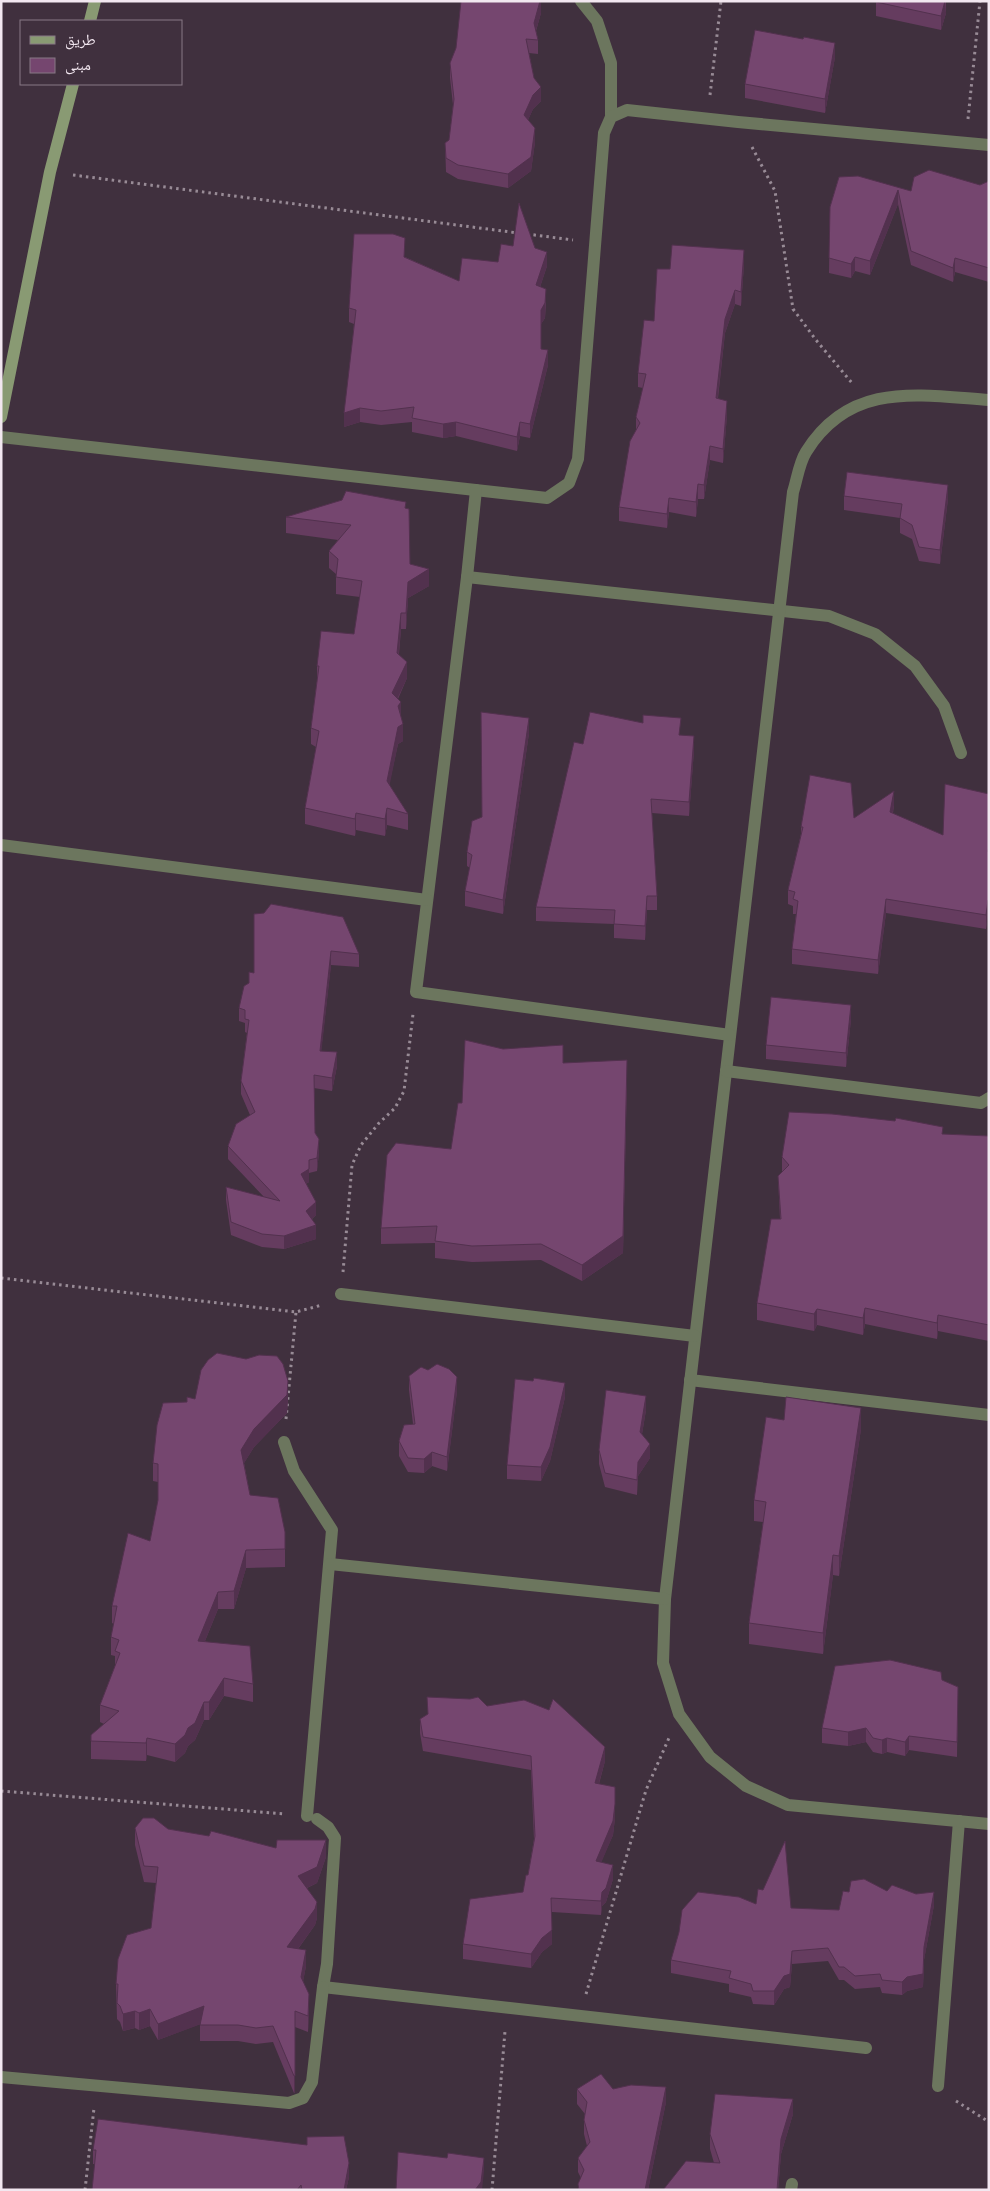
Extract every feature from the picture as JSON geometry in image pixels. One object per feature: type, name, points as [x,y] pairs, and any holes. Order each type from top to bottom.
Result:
[{"type":"street","points":[[90,20],[95,1]]},
{"type":"street","points":[[1,437],[547,498],[570,483],[578,459],[604,133],[611,117],[611,63],[597,21],[581,1]]},
{"type":"street","points":[[1,417],[50,172],[73,85]]},
{"type":"street","points":[[611,117],[627,110],[989,145]]},
{"type":"street","points":[[989,400],[908,395],[867,401],[831,422],[805,453],[793,492],[665,1599],[663,1663],[679,1714],[710,1757],[746,1786],[788,1805],[989,1824]]},
{"type":"street","points":[[476,490],[468,577],[416,992],[730,1035]]},
{"type":"street","points":[[468,577],[829,616],[875,634],[915,666],[944,706],[961,753]]},
{"type":"street","points":[[1,845],[427,900]]},
{"type":"street","points":[[726,1071],[981,1103],[989,1098]]},
{"type":"street","points":[[341,1294],[695,1336]]},
{"type":"street","points":[[690,1380],[989,1415]]},
{"type":"street","points":[[1,2077],[97,2084],[289,2103],[303,2098],[312,2082],[327,1959],[335,1838],[328,1827],[312,1817],[332,1530],[294,1471],[284,1442]]},
{"type":"street","points":[[330,1564],[665,1599]]},
{"type":"street","points":[[938,2086],[959,1821]]},
{"type":"street","points":[[323,1987],[866,2048]]},
{"type":"path","points":[[708,118],[721,1]]},
{"type":"path","points":[[965,142],[980,1]]},
{"type":"path","points":[[738,122],[775,191],[793,309],[816,340],[867,401]]},
{"type":"path","points":[[50,172],[596,243]]},
{"type":"path","points":[[1,1278],[296,1312],[312,1309],[341,1294],[352,1165],[361,1145],[379,1122],[395,1108],[404,1091],[416,992]]},
{"type":"path","points":[[284,1442],[296,1312]]},
{"type":"path","points":[[579,2016],[646,1790],[679,1714]]},
{"type":"path","points":[[1,1791],[312,1817]]},
{"type":"path","points":[[492,2190],[506,2008]]},
{"type":"path","points":[[85,2190],[97,2084]]},
{"type":"path","points":[[938,2086],[962,2106],[989,2122]]},
{"type":"building","points":[[461,1],[540,1],[534,23],[538,40],[526,39],[534,78],[541,87],[533,95],[524,115],[535,128],[531,157],[508,174],[458,165],[446,158],[445,143],[449,140],[454,99],[450,63],[456,48]]},
{"type":"building","points":[[877,1],[945,1],[941,16]]},
{"type":"building","points":[[755,30],[835,43],[825,99],[745,84]]},
{"type":"building","points":[[929,170],[980,185],[989,181],[989,268],[955,258],[953,268],[911,251],[898,190],[870,261],[855,257],[851,264],[829,258],[830,207],[839,177],[858,176],[911,191],[914,177]]},
{"type":"building","points":[[519,203],[535,248],[547,252],[536,285],[546,289],[545,303],[541,310],[541,349],[548,350],[530,424],[520,422],[517,437],[456,422],[443,424],[412,418],[414,407],[381,411],[360,408],[344,413],[356,310],[349,308],[354,234],[393,234],[405,238],[404,257],[459,281],[462,258],[498,262],[501,244],[513,246]]},
{"type":"building","points":[[672,245],[744,250],[741,292],[735,290],[725,319],[716,398],[727,401],[723,449],[710,446],[704,485],[698,484],[696,502],[669,498],[667,514],[619,507],[630,441],[640,423],[636,417],[646,374],[638,373],[644,320],[654,321],[657,269],[670,269]]},
{"type":"building","points":[[847,472],[948,485],[940,550],[919,547],[912,525],[900,518],[902,504],[844,496]]},
{"type":"building","points":[[346,491],[406,502],[405,508],[409,509],[410,564],[429,569],[408,582],[406,613],[401,613],[397,653],[407,662],[392,693],[401,702],[398,706],[403,724],[398,727],[387,781],[408,814],[387,808],[385,819],[356,813],[355,819],[305,808],[319,731],[311,728],[319,666],[317,666],[321,631],[354,634],[362,581],[336,577],[338,559],[329,551],[351,525],[286,517],[342,500]]},
{"type":"building","points":[[481,712],[529,718],[503,900],[465,891],[472,855],[467,852],[472,821],[482,817]]},
{"type":"building","points":[[590,712],[643,723],[643,715],[681,718],[679,735],[694,736],[689,802],[651,799],[657,896],[647,896],[645,926],[614,924],[615,910],[536,907],[574,742],[583,744]]},
{"type":"building","points":[[810,775],[851,783],[854,818],[894,791],[890,812],[943,835],[945,784],[989,794],[989,899],[986,915],[886,899],[878,960],[792,949],[798,901],[793,899],[795,892],[788,890],[803,827],[801,827]]},
{"type":"building","points":[[271,904],[343,917],[359,954],[331,951],[320,1051],[337,1052],[332,1078],[314,1075],[315,1133],[319,1139],[317,1158],[309,1160],[309,1169],[301,1174],[316,1202],[306,1211],[316,1225],[284,1236],[262,1234],[231,1222],[226,1187],[280,1201],[228,1146],[236,1124],[255,1112],[241,1081],[249,1020],[245,1019],[245,1010],[239,1008],[244,986],[249,983],[249,972],[254,973],[254,914],[264,913]]},
{"type":"building","points":[[771,997],[851,1005],[846,1053],[766,1045]]},
{"type":"building","points":[[465,1040],[503,1049],[563,1045],[563,1063],[627,1060],[623,1236],[582,1265],[541,1244],[472,1246],[435,1241],[437,1226],[381,1228],[387,1155],[396,1143],[451,1149],[458,1103],[462,1103]]},
{"type":"building","points":[[789,1112],[832,1114],[895,1121],[896,1118],[943,1127],[942,1134],[989,1136],[989,1325],[938,1315],[937,1323],[865,1308],[863,1318],[817,1309],[814,1314],[757,1303],[771,1219],[781,1219],[778,1176],[789,1165],[782,1157]]},
{"type":"building","points":[[217,1353],[246,1359],[259,1355],[277,1356],[283,1364],[288,1381],[287,1395],[254,1429],[241,1450],[250,1495],[278,1498],[285,1532],[285,1549],[246,1550],[234,1591],[218,1592],[198,1641],[250,1646],[253,1684],[224,1678],[209,1702],[204,1702],[195,1723],[188,1728],[185,1735],[175,1744],[147,1738],[146,1743],[91,1741],[91,1735],[119,1711],[100,1705],[120,1653],[115,1651],[119,1640],[111,1637],[117,1606],[112,1606],[128,1533],[150,1541],[158,1500],[158,1464],[153,1463],[157,1425],[163,1403],[187,1402],[187,1397],[195,1399],[201,1370],[208,1360]]},
{"type":"building","points":[[437,1364],[449,1369],[457,1377],[447,1457],[432,1452],[424,1459],[408,1458],[399,1441],[404,1425],[415,1424],[409,1376],[421,1367],[428,1370]]},
{"type":"building","points":[[534,1378],[565,1383],[550,1447],[541,1467],[507,1465],[515,1379],[533,1381]]},
{"type":"building","points":[[606,1390],[646,1396],[640,1432],[650,1444],[638,1462],[637,1480],[605,1473],[599,1450]]},
{"type":"building","points":[[786,1397],[861,1408],[839,1556],[833,1555],[823,1633],[749,1623],[766,1502],[754,1500],[766,1417],[784,1420]]},
{"type":"building","points":[[890,1660],[941,1672],[942,1680],[958,1687],[957,1742],[909,1736],[905,1742],[887,1738],[882,1740],[873,1738],[866,1728],[848,1732],[822,1728],[835,1666]]},
{"type":"building","points":[[427,1697],[470,1699],[478,1697],[487,1706],[524,1700],[549,1710],[553,1699],[605,1747],[595,1783],[615,1787],[613,1821],[596,1861],[613,1865],[606,1888],[602,1892],[601,1901],[551,1898],[552,1930],[542,1938],[531,1954],[463,1944],[470,1899],[523,1892],[535,1836],[531,1756],[423,1737],[420,1719],[428,1714]]},
{"type":"building","points":[[143,1818],[154,1818],[168,1829],[209,1836],[211,1831],[276,1848],[277,1840],[326,1840],[317,1867],[298,1876],[317,1902],[315,1909],[287,1947],[306,1950],[301,1977],[309,1994],[308,2016],[295,2011],[295,2076],[273,2026],[256,2028],[238,2025],[200,2025],[204,2006],[158,2024],[150,2009],[139,2013],[135,2011],[123,2014],[117,2003],[118,1959],[127,1935],[151,1928],[158,1867],[144,1866],[135,1828]]},
{"type":"building","points":[[785,1841],[791,1908],[839,1910],[843,1891],[849,1892],[851,1881],[864,1879],[887,1891],[892,1885],[916,1894],[934,1892],[924,1947],[923,1974],[907,1977],[902,1982],[882,1980],[880,1974],[855,1976],[844,1967],[839,1967],[828,1948],[792,1951],[790,1974],[784,1976],[774,1991],[753,1991],[751,1984],[729,1978],[731,1971],[671,1960],[679,1932],[682,1910],[698,1892],[739,1897],[756,1904],[758,1889],[763,1890]]},
{"type":"building","points":[[601,2074],[613,2089],[631,2085],[666,2087],[645,2190],[579,2190],[578,2184],[584,2170],[578,2158],[590,2142],[584,2120],[587,2102],[577,2089]]},
{"type":"building","points":[[715,2094],[793,2099],[781,2139],[777,2190],[663,2190],[686,2161],[720,2163],[710,2134]]},
{"type":"building","points":[[98,2119],[307,2145],[307,2137],[344,2136],[349,2163],[344,2190],[302,2190],[301,2185],[297,2190],[92,2190],[96,2150],[93,2150]]},
{"type":"building","points":[[398,2152],[447,2158],[448,2153],[484,2158],[481,2182],[475,2190],[396,2190]]}]
